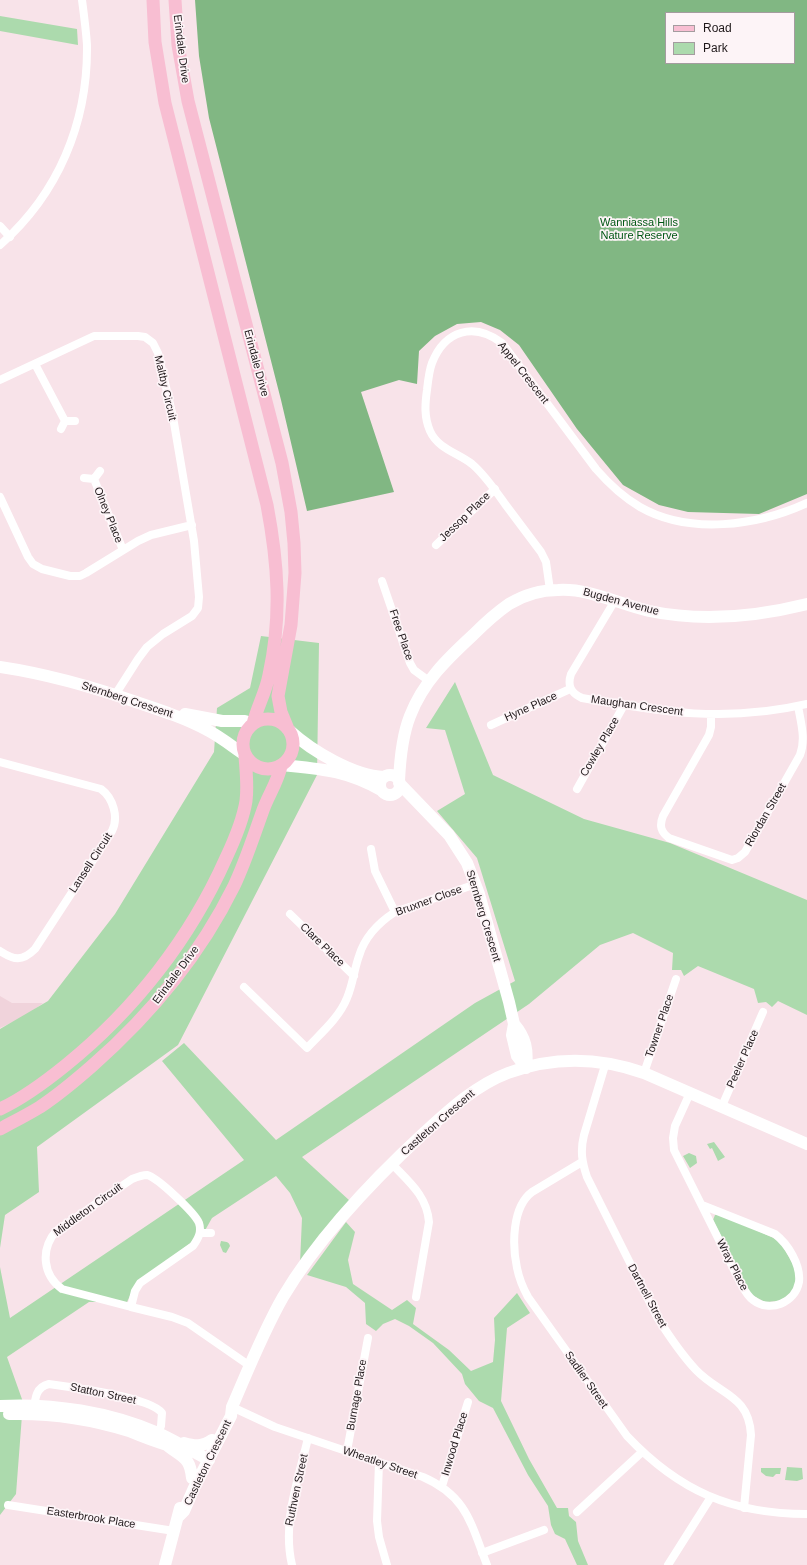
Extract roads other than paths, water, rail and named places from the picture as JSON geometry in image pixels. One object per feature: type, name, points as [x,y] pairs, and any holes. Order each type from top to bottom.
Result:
[{"type":"main road","points":[[153,0],[155,42],[165,103],[267,505],[273,536],[278,593],[276,638],[269,676],[252,724],[244,736],[242,746],[245,755],[251,763],[259,768],[268,770],[282,765],[290,757],[292,752],[293,741],[289,730],[281,722],[272,719],[262,720],[252,724]]},
{"type":"main road","points":[[170,0],[174,46],[188,101]]},
{"type":"main road","name":"Erindale Drive","points":[[175,0],[178,45],[188,101],[282,463],[289,500],[294,543],[294,599],[291,625],[278,696],[281,712],[289,730]]},
{"type":"main road","name":"Erindale Drive","points":[[0,1109],[30,1092],[56,1073],[94,1041],[134,1000],[183,938],[203,905],[234,840],[246,803],[247,788],[245,755]]},
{"type":"main road","name":"Erindale Drive","points":[[0,1129],[41,1107],[77,1080],[142,1019],[153,1006],[199,946],[233,887],[246,858],[265,805],[282,765]]},
{"type":"street","points":[[0,245],[10,237],[31,214],[50,188],[72,140],[80,113],[86,66],[87,45],[82,0]]},
{"type":"street","points":[[0,226],[10,237]]},
{"type":"street","name":"Appel Crescent","points":[[550,590],[546,562],[541,552],[495,489],[472,464],[437,442],[431,433],[425,417],[430,368],[438,350],[446,341],[456,335],[472,331],[482,332],[493,336],[502,343],[596,469],[615,488],[641,507],[666,518],[699,524],[723,524],[746,522],[770,517],[807,503]]},
{"type":"street","name":"Maltby Circuit","points":[[0,380],[94,336],[145,337],[153,343],[158,353],[173,417],[192,525],[200,598],[198,608],[192,616],[163,634],[147,647],[116,693]]},
{"type":"street","points":[[34,364],[66,421]]},
{"type":"street","points":[[66,421],[75,421]]},
{"type":"street","points":[[61,429],[66,421]]},
{"type":"street","name":"Olney Place","points":[[94,479],[100,471]]},
{"type":"street","name":"Olney Place","points":[[84,478],[94,479]]},
{"type":"street","name":"Olney Place","points":[[94,479],[123,550]]},
{"type":"street","name":"Jessop Place","points":[[436,545],[495,489]]},
{"type":"street","points":[[0,497],[32,564],[42,569],[70,576],[80,576],[138,541],[151,535],[192,525]]},
{"type":"street","name":"Free Place","points":[[382,581],[410,663],[414,670],[429,682]]},
{"type":"street","name":"Bugden Avenue","points":[[385,776],[396,765],[400,756],[411,715],[429,682],[442,665],[496,613],[510,603],[526,596],[550,590],[586,592],[614,602],[649,611],[692,617],[724,618],[759,614],[807,604]]},
{"type":"street","points":[[570,689],[569,680],[571,674],[614,602]]},
{"type":"street","name":"Sternberg Crescent","points":[[0,658],[187,714],[222,721],[245,721],[252,724]]},
{"type":"street","name":"Sternberg Crescent","points":[[0,667],[55,675]]},
{"type":"street","name":"Maughan Crescent","points":[[570,689],[575,695],[582,698],[659,711],[711,715],[755,713],[807,704]]},
{"type":"street","name":"Hyne Place","points":[[491,725],[570,689]]},
{"type":"street","name":"Sternberg Crescent","points":[[116,693],[199,726],[211,732],[245,755]]},
{"type":"street","name":"Cowley Place","points":[[577,789],[624,705]]},
{"type":"street","name":"Riordan Street","points":[[711,715],[711,727],[708,735],[663,816],[661,826],[664,834],[669,838],[732,860],[738,858],[745,852],[800,755],[804,738],[798,706]]},
{"type":"street","points":[[282,765],[318,768],[340,772],[367,782],[387,795],[394,794],[399,790],[399,782],[392,775],[367,775],[350,768],[308,745],[289,730]]},
{"type":"street","name":"Bugden Avenue","points":[[399,782],[400,756]]},
{"type":"street","name":"Lansell Circuit","points":[[0,762],[101,789],[111,799],[116,820],[112,831],[35,949],[29,955],[21,958],[9,957],[0,951]]},
{"type":"street","points":[[381,790],[379,784],[385,776]]},
{"type":"street","name":"Sternberg Crescent","points":[[399,782],[449,835],[464,858],[476,884],[508,998],[514,1024],[512,1035],[522,1054],[526,1068]]},
{"type":"street","name":"Sternberg Crescent","points":[[394,794],[406,796],[416,801]]},
{"type":"street","points":[[371,849],[374,871],[395,912]]},
{"type":"street","name":"Bruxner Close","points":[[244,987],[307,1048],[340,1011],[348,998],[359,955],[365,941],[373,929],[395,912],[476,884]]},
{"type":"street","name":"Clare Place","points":[[290,914],[354,976]]},
{"type":"street","name":"Towner Place","points":[[644,1073],[676,979]]},
{"type":"street","name":"Peeler Place","points":[[722,1106],[763,1012]]},
{"type":"street","points":[[508,1073],[522,1054],[547,1063]]},
{"type":"street","name":"Castleton Crescent","points":[[165,1565],[179,1516],[180,1507],[192,1478],[205,1461],[231,1416],[232,1407],[267,1328],[283,1297],[306,1263],[328,1235],[392,1164],[455,1105],[485,1084],[508,1073],[547,1063],[578,1060],[606,1062],[625,1066],[644,1073],[806,1141]]},
{"type":"street","name":"Dartnell Street","points":[[606,1062],[581,1146],[582,1162],[587,1177],[669,1337],[698,1371],[714,1385],[739,1402],[748,1414],[751,1435],[744,1508]]},
{"type":"street","name":"Wray Place","points":[[690,1093],[675,1126],[673,1138],[674,1150],[747,1295],[761,1304],[769,1306],[783,1303],[790,1299],[797,1287],[799,1277],[796,1265],[785,1242],[775,1234],[702,1205]]},
{"type":"street","name":"Sadlier Street","points":[[582,1162],[532,1192],[524,1199],[517,1215],[514,1254],[521,1284],[532,1303],[614,1419],[642,1452],[672,1476],[684,1484],[711,1497],[744,1508],[784,1514],[807,1514]]},
{"type":"street","points":[[392,1164],[422,1197],[428,1211],[429,1222],[416,1297]]},
{"type":"street","name":"Middleton Circuit","points":[[200,1233],[199,1224],[195,1216],[159,1181],[148,1175],[140,1175],[56,1231],[48,1242],[45,1255],[48,1272],[55,1284],[62,1290],[172,1317],[188,1323],[250,1366]]},
{"type":"street","points":[[131,1307],[140,1283],[193,1246],[200,1233],[211,1233]]},
{"type":"street","name":"Burnage Place","points":[[347,1452],[368,1338]]},
{"type":"street","name":"Statton Street","points":[[34,1410],[37,1393],[40,1388],[50,1384],[86,1388],[121,1396],[156,1407],[162,1413],[163,1419],[157,1437]]},
{"type":"street","name":"Inwood Place","points":[[442,1486],[468,1402]]},
{"type":"street","name":"Statton Street","points":[[0,1406],[34,1410]]},
{"type":"street","name":"Castleton Crescent","points":[[179,1516],[184,1511],[194,1488],[212,1440],[227,1412],[232,1407]]},
{"type":"street","name":"Wheatley Street","points":[[232,1407],[275,1427],[423,1477],[442,1486],[452,1495],[465,1511],[487,1565]]},
{"type":"street","name":"Statton Street","points":[[0,1417],[6,1414],[34,1410],[67,1408],[98,1414],[130,1423],[205,1461]]},
{"type":"street","name":"Ruthven Street","points":[[292,1565],[288,1551],[288,1526],[308,1438]]},
{"type":"street","points":[[169,1443],[195,1447],[212,1440]]},
{"type":"street","points":[[169,1443],[186,1459],[191,1467],[192,1478]]},
{"type":"street","points":[[577,1512],[642,1452]]},
{"type":"street","points":[[379,1462],[377,1520],[379,1537],[387,1565]]},
{"type":"street","points":[[668,1565],[711,1497]]},
{"type":"street","name":"Easterbrook Place","points":[[8,1505],[174,1531]]},
{"type":"street","points":[[482,1553],[544,1530]]},
{"type":"park label","name":"Wanniassa Hills Nature Reserve","points":[[639,229]]}]
